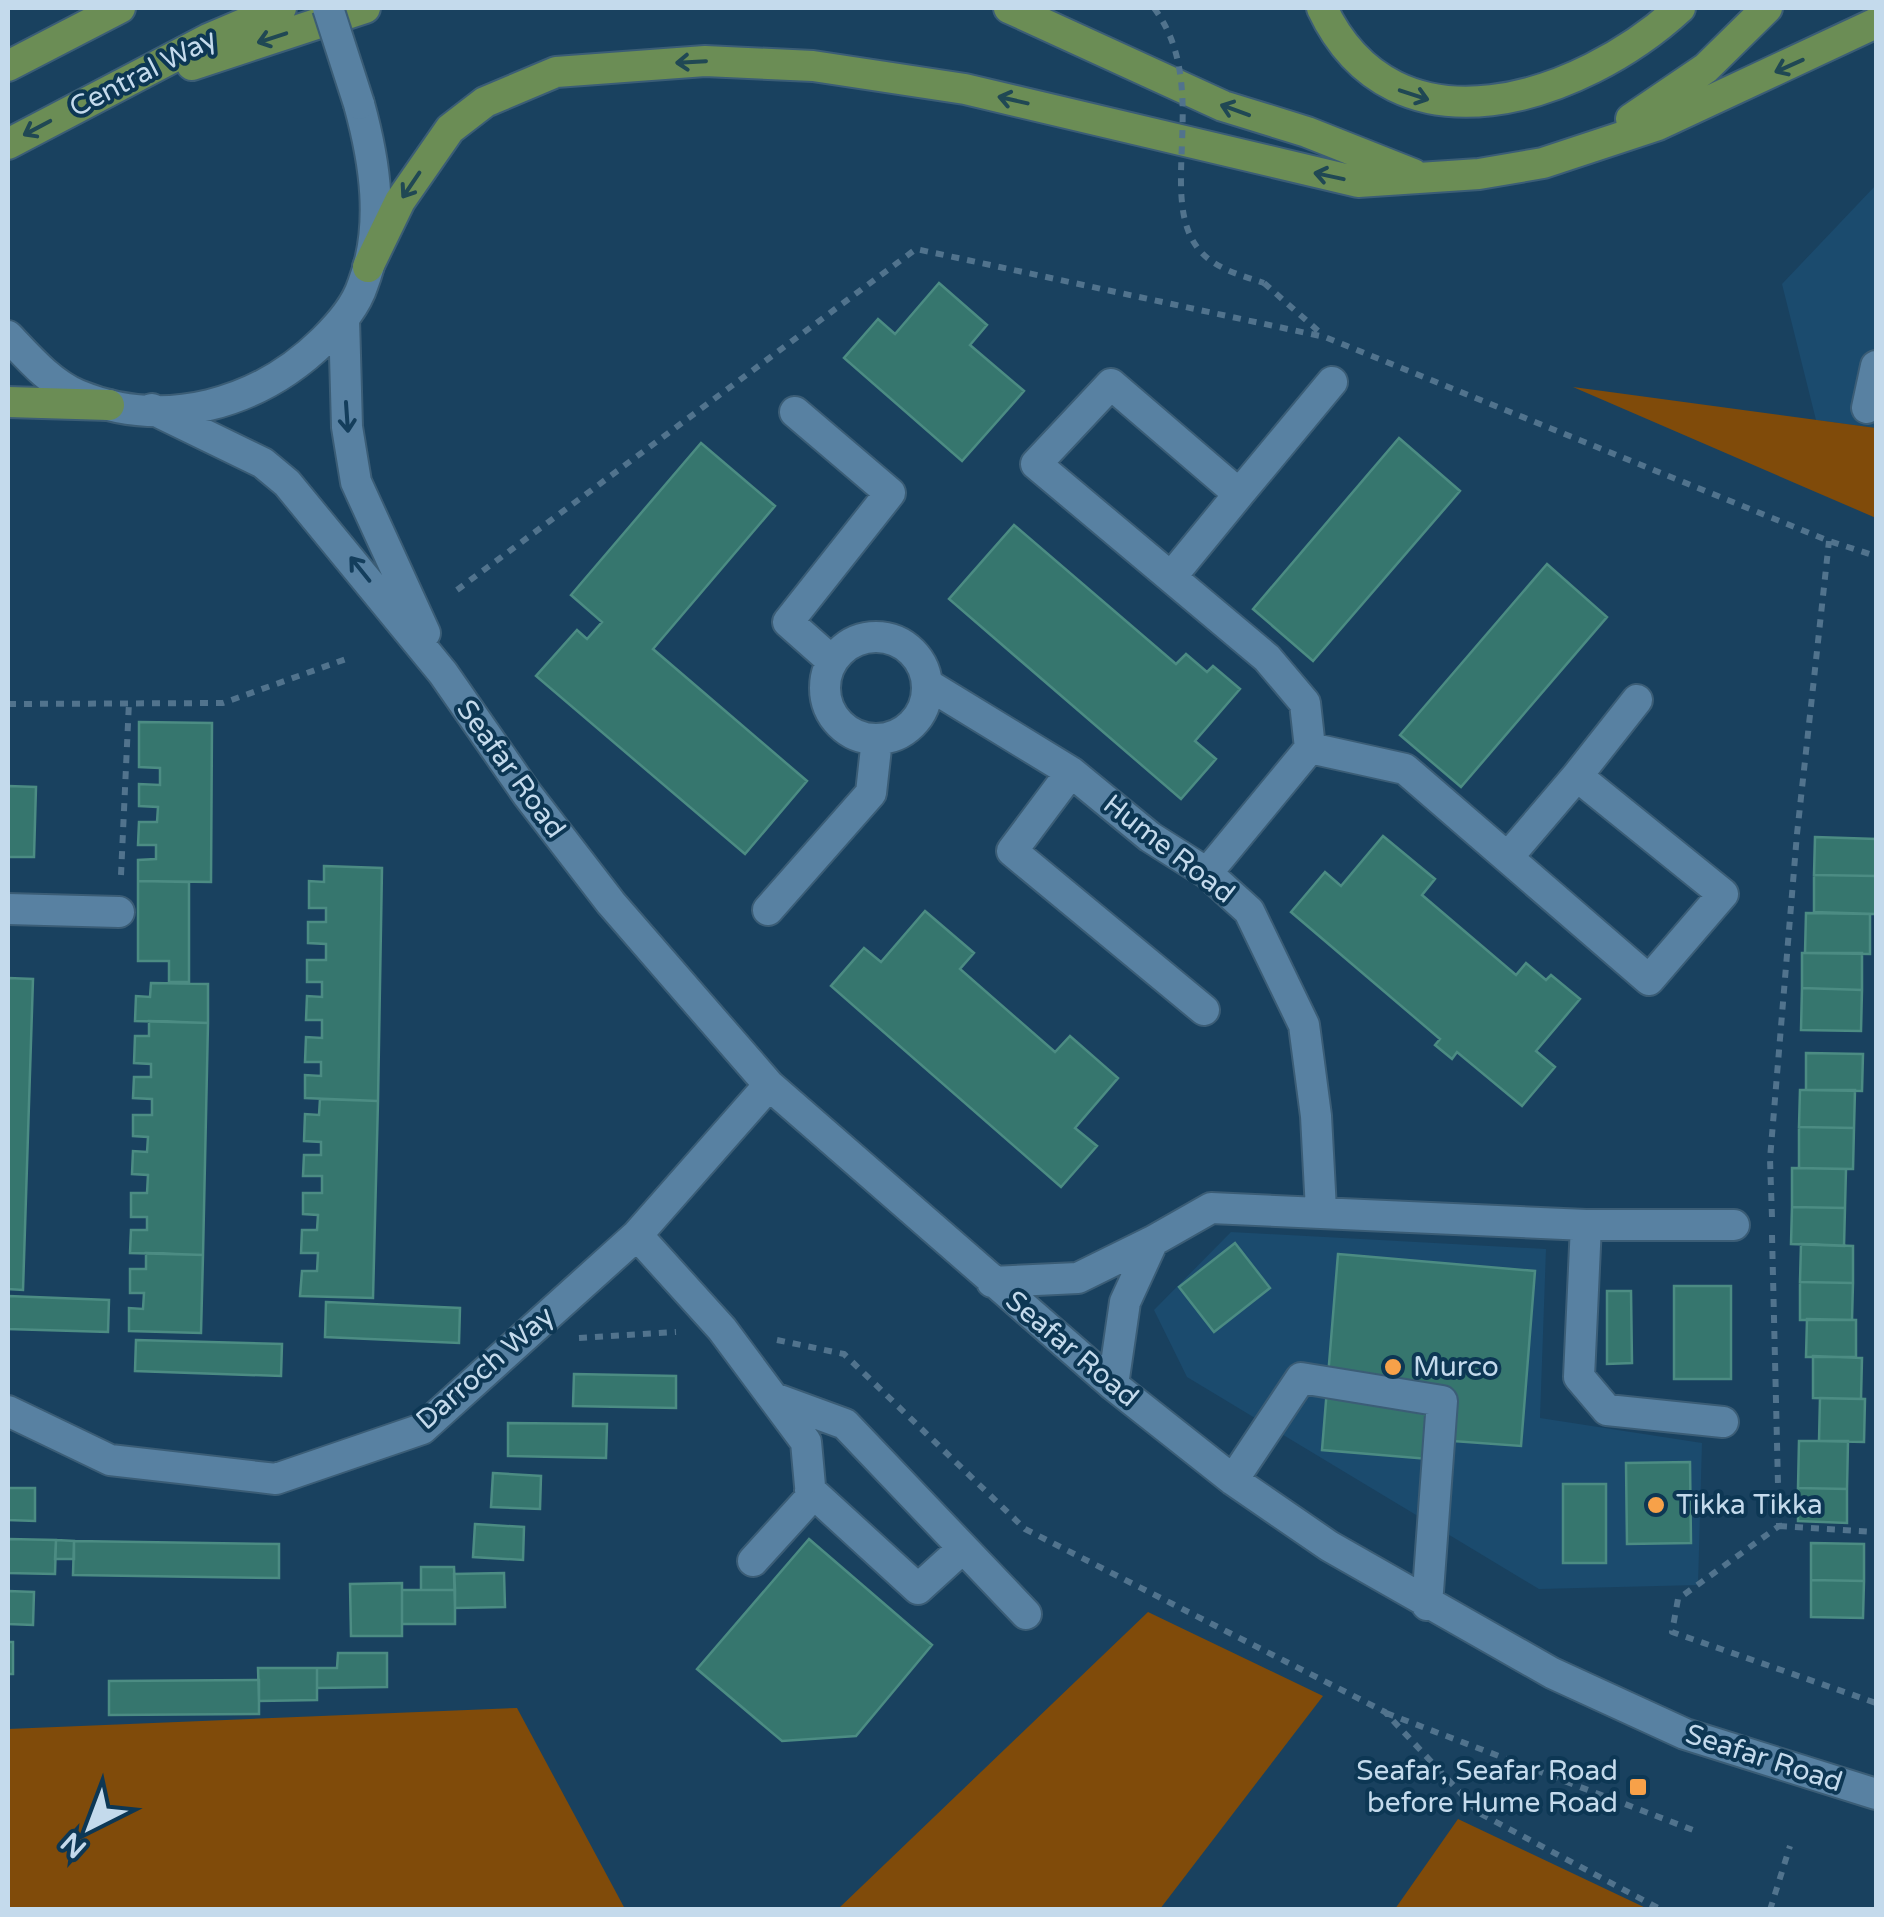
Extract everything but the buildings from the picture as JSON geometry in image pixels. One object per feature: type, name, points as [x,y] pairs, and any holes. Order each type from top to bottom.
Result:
[{"type":"main road","points":[[8,66],[120,8]]},
{"type":"main road","name":"Central Way","points":[[8,144],[208,39],[282,8]]},
{"type":"main road","points":[[94,98],[365,8]]},
{"type":"main road","points":[[1009,8],[1223,106],[1307,132],[1426,179]]},
{"type":"main road","points":[[1322,8],[1356,61],[1412,97],[1442,103],[1480,102],[1579,74],[1607,62],[1680,8]]},
{"type":"main road","points":[[1543,164],[1663,101],[1748,31],[1767,8]]},
{"type":"main road","points":[[368,267],[400,201],[450,129],[485,102],[556,72],[705,61],[814,66],[965,89],[1358,182],[1426,179],[1543,164],[1658,126],[1876,23]]},
{"type":"main road","points":[[8,402],[109,405]]},
{"type":"street","points":[[8,336],[39,368],[75,394],[109,405],[152,409],[204,407],[248,396],[280,378],[344,319],[363,287],[375,196],[372,150],[328,8]]},
{"type":"street","name":"Seafar Road","points":[[344,319],[348,427],[356,482],[443,672]]},
{"type":"street","points":[[1867,408],[1876,366]]},
{"type":"street","points":[[1171,577],[1332,382]]},
{"type":"street","points":[[1207,873],[1310,748],[1305,704],[1267,658],[1036,464],[1111,384],[1240,494]]},
{"type":"street","name":"Seafar Road","points":[[152,409],[263,463],[287,483],[443,672],[527,794],[611,903],[769,1085],[1113,1385],[1234,1480],[1330,1546],[1427,1605],[1552,1672],[1685,1734],[1876,1794]]},
{"type":"street","points":[[795,412],[890,494],[788,622],[832,661]]},
{"type":"street","points":[[884,637],[914,653],[927,684],[926,700],[908,728],[877,739],[845,729],[834,717],[824,685],[832,661],[851,643],[884,637]]},
{"type":"street","name":"Hume Road","points":[[927,684],[1071,772],[1150,837],[1207,873],[1249,911],[1304,1026],[1321,1210]]},
{"type":"street","points":[[1508,858],[1637,700]]},
{"type":"street","points":[[768,910],[870,792],[877,739]]},
{"type":"street","points":[[1310,748],[1405,768],[1649,980],[1723,894],[1577,776]]},
{"type":"street","points":[[1071,772],[1012,851],[1204,1010]]},
{"type":"street","points":[[8,909],[119,912]]},
{"type":"street","name":"Darroch Way","points":[[8,1411],[110,1460],[276,1479],[422,1429],[637,1234],[769,1085]]},
{"type":"street","points":[[992,1282],[1078,1278],[1211,1208],[1321,1210],[1586,1226],[1734,1225]]},
{"type":"street","points":[[1586,1226],[1579,1377],[1608,1410],[1723,1422]]},
{"type":"street","points":[[637,1234],[722,1329],[806,1442],[810,1497],[754,1561]]},
{"type":"street","points":[[1113,1385],[1125,1302],[1154,1241]]},
{"type":"street","points":[[1234,1480],[1301,1378],[1442,1401],[1427,1605]]},
{"type":"street","points":[[774,1398],[845,1424],[1026,1614]]},
{"type":"street","points":[[810,1490],[918,1589],[963,1548]]},
{"type":"path","points":[[1154,8],[1178,49],[1186,109],[1185,214],[1196,246],[1227,271],[1264,282],[1326,337]]},
{"type":"path","points":[[1780,1526],[1770,1159],[1797,834],[1829,542]]},
{"type":"path","points":[[8,704],[222,703],[346,658]]},
{"type":"path","points":[[119,912],[129,702]]},
{"type":"path","points":[[516,1342],[722,1329],[844,1354],[1026,1530],[1385,1712],[1693,1830]]},
{"type":"path","points":[[1876,1532],[1780,1526],[1678,1599],[1672,1632],[1876,1703]]},
{"type":"path","points":[[1385,1712],[1478,1814],[1662,1910]]},
{"type":"path","points":[[1770,1910],[1790,1846]]},
{"type":"shaded area","points":[[1876,185],[1876,428],[1816,420],[1782,284]]},
{"type":"shaded area","points":[[1573,387],[1876,428],[1876,518]]},
{"type":"shaded area","points":[[1231,1232],[1546,1249],[1540,1418],[1702,1443],[1698,1585],[1539,1589],[1187,1377],[1154,1310]]},
{"type":"shaded area","points":[[1148,1612],[1323,1696],[1160,1909],[838,1909]]},
{"type":"shaded area","points":[[517,1708],[625,1909],[8,1909],[8,1729]]},
{"type":"shaded area","points":[[1458,1819],[1648,1909],[1395,1909]]},
{"type":"place","name":"Murco","points":[[1393,1367]]},
{"type":"place","name":"Tikka Tikka","points":[[1656,1505]]},
{"type":"place","name":"Seafar, Seafar Road before Hume Road","points":[[1638,1787]]}]
